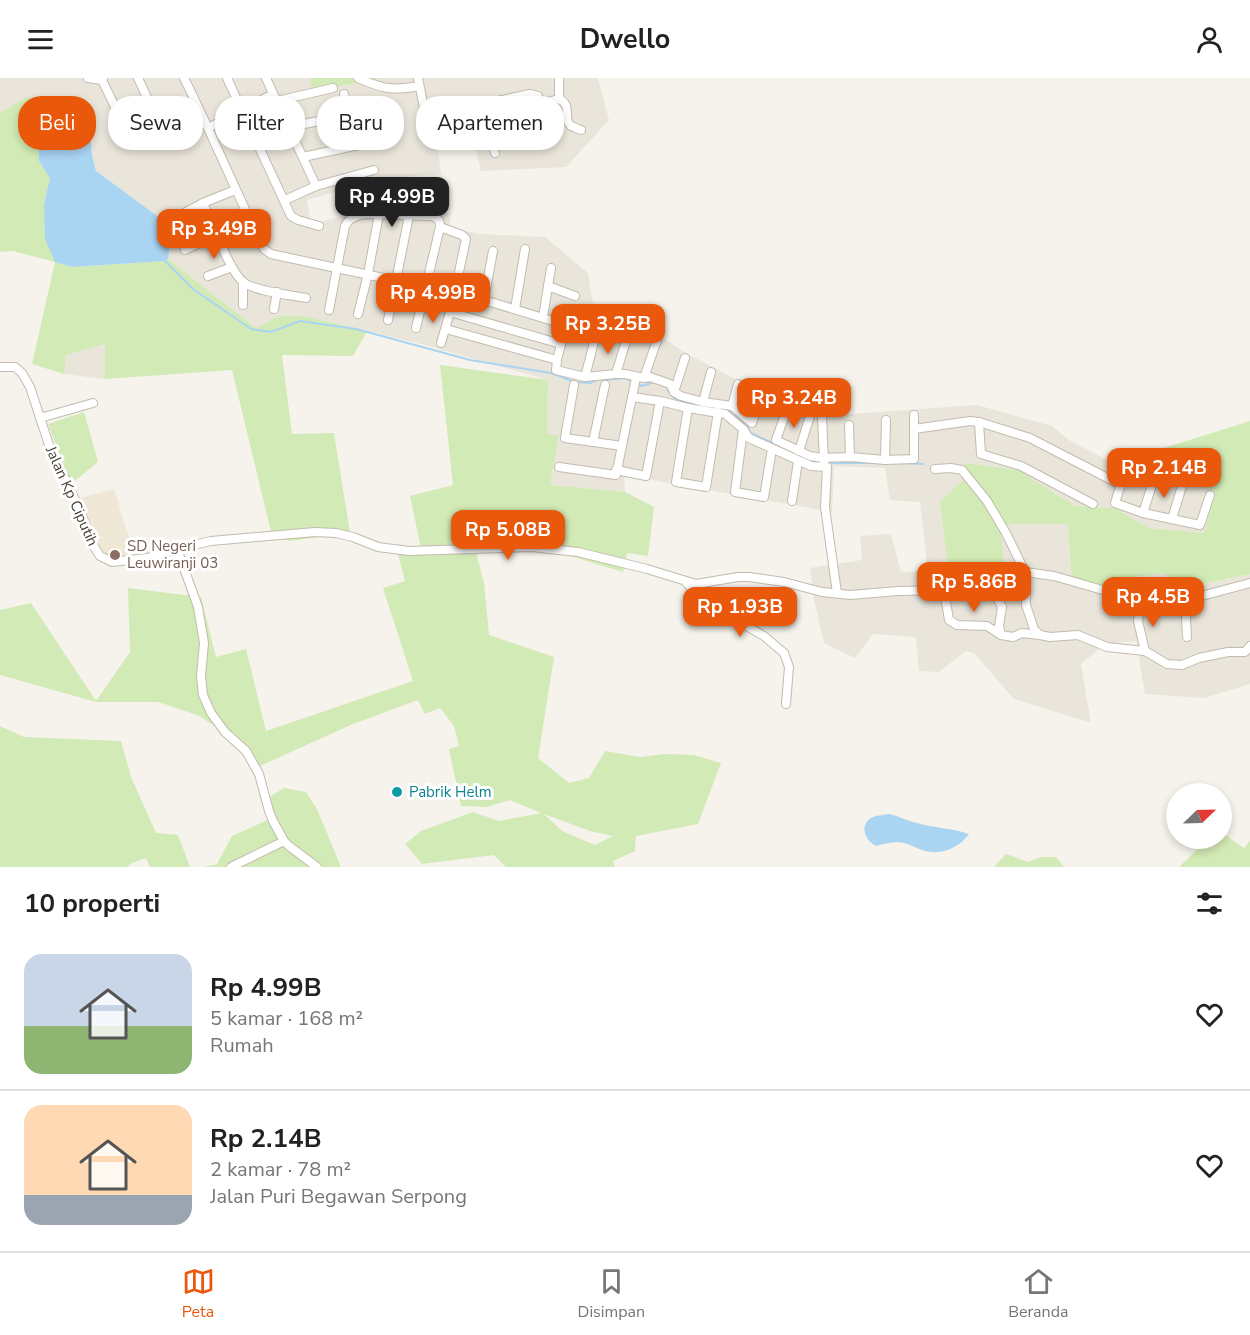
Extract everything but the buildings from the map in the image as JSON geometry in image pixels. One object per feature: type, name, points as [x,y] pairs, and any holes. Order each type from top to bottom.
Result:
[{"type":"street","points":[[88,78],[102,79],[132,142],[162,130],[138,78]]},
{"type":"street","points":[[184,78],[264,249],[271,254],[449,292],[453,291],[456,286],[466,239],[462,235],[441,227]]},
{"type":"street","points":[[227,78],[235,96]]},
{"type":"street","points":[[266,78],[275,96]]},
{"type":"street","points":[[358,78],[382,88],[404,89],[418,82]]},
{"type":"street","points":[[559,78],[559,96]]},
{"type":"street","points":[[281,96],[333,88]]},
{"type":"street","points":[[521,96],[530,94],[538,96]]},
{"type":"street","points":[[564,101],[569,123],[581,130]]},
{"type":"street","points":[[208,128],[215,124]]},
{"type":"street","points":[[261,150],[291,216],[319,226]]},
{"type":"street","points":[[300,150],[316,186]]},
{"type":"street","points":[[303,157],[337,150]]},
{"type":"street","points":[[285,200],[316,186],[374,170]]},
{"type":"street","points":[[186,212],[235,190]]},
{"type":"street","points":[[203,203],[232,267],[243,282],[253,288],[306,298]]},
{"type":"street","points":[[329,310],[348,220],[363,214],[431,216],[437,218],[441,227],[416,328]]},
{"type":"street","points":[[358,314],[379,214]]},
{"type":"street","points":[[388,320],[410,216]]},
{"type":"street","points":[[185,250],[217,235]]},
{"type":"street","points":[[515,309],[525,249]]},
{"type":"street","points":[[493,251],[484,300],[566,325],[556,370],[585,377],[625,374],[638,381],[650,377],[670,384],[674,392],[681,396],[732,406],[752,423],[761,396]]},
{"type":"street","points":[[208,276],[232,267]]},
{"type":"street","points":[[543,317],[551,268]]},
{"type":"street","points":[[243,282],[243,305]]},
{"type":"street","points":[[548,286],[575,296]]},
{"type":"street","points":[[274,309],[277,292]]},
{"type":"street","points":[[441,343],[450,312],[561,344]]},
{"type":"street","points":[[446,328],[557,360]]},
{"type":"street","points":[[559,467],[615,475],[632,398],[657,340]]},
{"type":"street","points":[[585,377],[594,342]]},
{"type":"street","points":[[616,374],[625,344]]},
{"type":"street","points":[[674,392],[684,358]]},
{"type":"street","name":"Jalan Kp Ciputih","points":[[0,366],[15,367],[22,373],[30,387],[50,448],[79,508],[93,545],[100,556],[112,562],[147,558],[211,541],[315,532],[336,533],[378,547],[409,551],[531,547],[578,552],[696,584],[749,577],[784,582],[822,592],[850,595],[944,590],[1025,572],[1054,576],[1120,595],[1140,607]]},
{"type":"street","points":[[703,402],[711,372]]},
{"type":"street","points":[[732,406],[738,384]]},
{"type":"street","points":[[574,385],[565,438],[622,446]]},
{"type":"street","points":[[593,442],[605,385]]},
{"type":"street","points":[[632,398],[660,400],[688,408],[725,414],[743,429],[748,438],[823,458],[914,459],[914,415]]},
{"type":"street","points":[[616,470],[646,476],[660,400]]},
{"type":"street","points":[[40,418],[93,403]]},
{"type":"street","points":[[688,408],[676,482],[706,487],[718,412]]},
{"type":"street","points":[[743,429],[735,492],[764,497],[774,445],[787,409]]},
{"type":"street","points":[[799,451],[810,416]]},
{"type":"street","points":[[822,416],[823,458],[827,467],[825,507],[837,593]]},
{"type":"street","points":[[885,460],[886,420]]},
{"type":"street","points":[[914,429],[970,421],[979,422],[1030,438],[1120,485]]},
{"type":"street","points":[[979,422],[981,454],[1021,466],[1093,504]]},
{"type":"street","points":[[849,425],[850,457]]},
{"type":"street","points":[[774,445],[811,466],[827,467]]},
{"type":"street","points":[[792,501],[798,460]]},
{"type":"street","points":[[935,469],[962,470],[987,501],[1025,572],[1026,605],[1034,628],[1040,635]]},
{"type":"street","points":[[1125,471],[1115,503],[1143,513],[1200,525],[1210,495]]},
{"type":"street","points":[[1143,513],[1154,479]]},
{"type":"street","points":[[1172,519],[1182,486]]},
{"type":"street","points":[[177,549],[198,607],[204,643],[201,676],[203,695],[218,723],[246,751],[259,774],[269,811],[284,841],[317,867]]},
{"type":"street","points":[[987,579],[1002,607],[999,626],[1001,635]]},
{"type":"street","points":[[686,582],[704,602],[764,636],[784,653],[789,667],[786,704]]},
{"type":"street","points":[[1145,651],[1138,621],[1140,607],[1152,609],[1250,583]]},
{"type":"street","points":[[944,590],[949,620],[957,626],[987,626],[1001,635],[1013,637],[1022,633],[1050,637],[1078,635],[1107,647],[1145,651],[1167,664],[1182,665],[1199,658],[1228,652],[1245,652],[1250,646]]},
{"type":"street","points":[[1187,637],[1188,599]]},
{"type":"street","points":[[231,867],[284,841]]},
{"type":"shaded area","points":[[0,78],[310,78],[313,88],[341,86],[383,78],[598,78],[609,120],[566,167],[481,171],[476,150],[564,150],[564,96],[416,96],[416,150],[438,150],[441,174],[380,179],[307,200],[311,224],[389,205],[391,213],[451,213],[449,228],[480,234],[545,237],[588,273],[596,322],[657,333],[682,351],[785,405],[822,416],[977,405],[1052,426],[1069,440],[1124,469],[1215,490],[1204,533],[1149,528],[1115,508],[1075,506],[1018,470],[965,464],[967,477],[950,583],[1006,577],[1000,524],[1068,524],[1072,585],[1128,599],[1124,579],[1162,573],[1193,586],[1250,574],[1250,684],[1204,698],[1145,694],[1136,641],[1105,644],[1081,664],[1091,723],[1014,699],[974,653],[966,651],[939,672],[919,671],[916,637],[873,634],[855,658],[824,643],[810,568],[862,560],[860,536],[891,534],[901,572],[928,571],[920,502],[890,500],[885,468],[834,466],[832,512],[624,475],[625,492],[550,485],[559,437],[547,434],[548,380],[425,345],[304,316],[279,316],[256,328],[168,259],[172,232],[164,221],[96,171],[92,150],[96,150],[96,96],[18,96],[18,102],[0,113]]},
{"type":"shaded area","points":[[105,344],[105,379],[64,374],[66,355]]},
{"type":"shaded area","points":[[114,489],[135,556],[113,559],[100,550],[80,498]]},
{"type":"green space","points":[[310,78],[383,78],[341,86],[312,88]]},
{"type":"green space","points":[[18,102],[18,150],[38,150],[39,161],[50,178],[44,204],[55,262],[13,251],[0,252],[0,113]]},
{"type":"green space","points":[[168,259],[256,328],[279,316],[304,316],[367,331],[353,356],[282,355],[292,434],[334,433],[350,533],[290,541],[272,536],[232,370],[105,379],[105,344],[66,355],[64,374],[32,364],[55,262],[72,267]]},
{"type":"green space","points":[[440,365],[548,380],[547,434],[559,436],[550,485],[625,492],[654,507],[648,556],[627,553],[623,572],[547,549],[476,552],[484,583],[489,635],[554,657],[538,758],[569,783],[589,778],[605,751],[640,757],[665,754],[694,755],[721,763],[698,824],[636,836],[635,851],[613,861],[615,867],[506,867],[494,855],[422,864],[405,844],[421,831],[473,812],[499,821],[541,813],[510,800],[487,807],[461,806],[449,749],[459,746],[454,726],[440,708],[425,714],[418,700],[353,724],[260,766],[244,744],[199,716],[159,702],[96,702],[0,675],[0,610],[31,603],[96,701],[130,652],[128,588],[201,597],[216,657],[246,649],[266,731],[413,681],[383,588],[405,581],[398,554],[422,553],[410,496],[453,485]],"holes":[[[544,814],[590,831],[613,836],[595,845],[562,831]]]},
{"type":"green space","points":[[84,412],[98,462],[71,484],[48,424]]},
{"type":"green space","points":[[1250,421],[1250,574],[1193,586],[1162,573],[1124,579],[1128,600],[1072,585],[1068,524],[1000,524],[1006,577],[950,584],[940,501],[967,477],[965,463],[1018,470],[1075,506],[1115,508],[1149,528],[1204,533],[1215,490],[1124,469],[1129,459]]},
{"type":"green space","points":[[0,726],[24,737],[121,741],[131,777],[156,833],[178,835],[190,867],[150,867],[146,858],[128,867],[0,867]]},
{"type":"green space","points":[[284,788],[306,792],[317,809],[341,867],[204,867],[217,864],[232,836],[272,818],[266,799]]},
{"type":"green space","points":[[1232,840],[1244,848],[1250,841],[1250,867],[1179,867],[1198,849],[1232,849]]},
{"type":"green space","points":[[1006,854],[1028,862],[1041,857],[1056,857],[1064,867],[994,867]]},
{"type":"water","points":[[38,150],[92,150],[96,171],[164,221],[172,232],[168,259],[72,267],[55,262],[45,239],[44,204],[50,178],[39,161]]},
{"type":"water","points":[[889,814],[923,825],[969,834],[959,844],[941,852],[928,852],[901,842],[876,846],[866,836],[864,828],[868,820],[873,817]]},
{"type":"waterway","points":[[165,261],[193,289],[251,329],[271,332],[300,321],[356,329],[470,360],[551,373],[575,382],[590,383],[599,379]]},
{"type":"waterway","points":[[604,378],[605,380],[625,378],[633,382]]},
{"type":"waterway","points":[[638,384],[642,386],[654,382]]},
{"type":"waterway","points":[[667,388],[673,397],[686,403],[702,406]]},
{"type":"waterway","points":[[711,408],[728,410],[747,426],[751,433],[811,461],[820,462]]},
{"type":"waterway","points":[[826,463],[877,463]]},
{"type":"waterway","points":[[901,463],[923,464]]},
{"type":"place","name":"SD Negeri Leuwiranji 03","points":[[115,555]]},
{"type":"place","name":"Pabrik Helm","points":[[397,792]]}]
